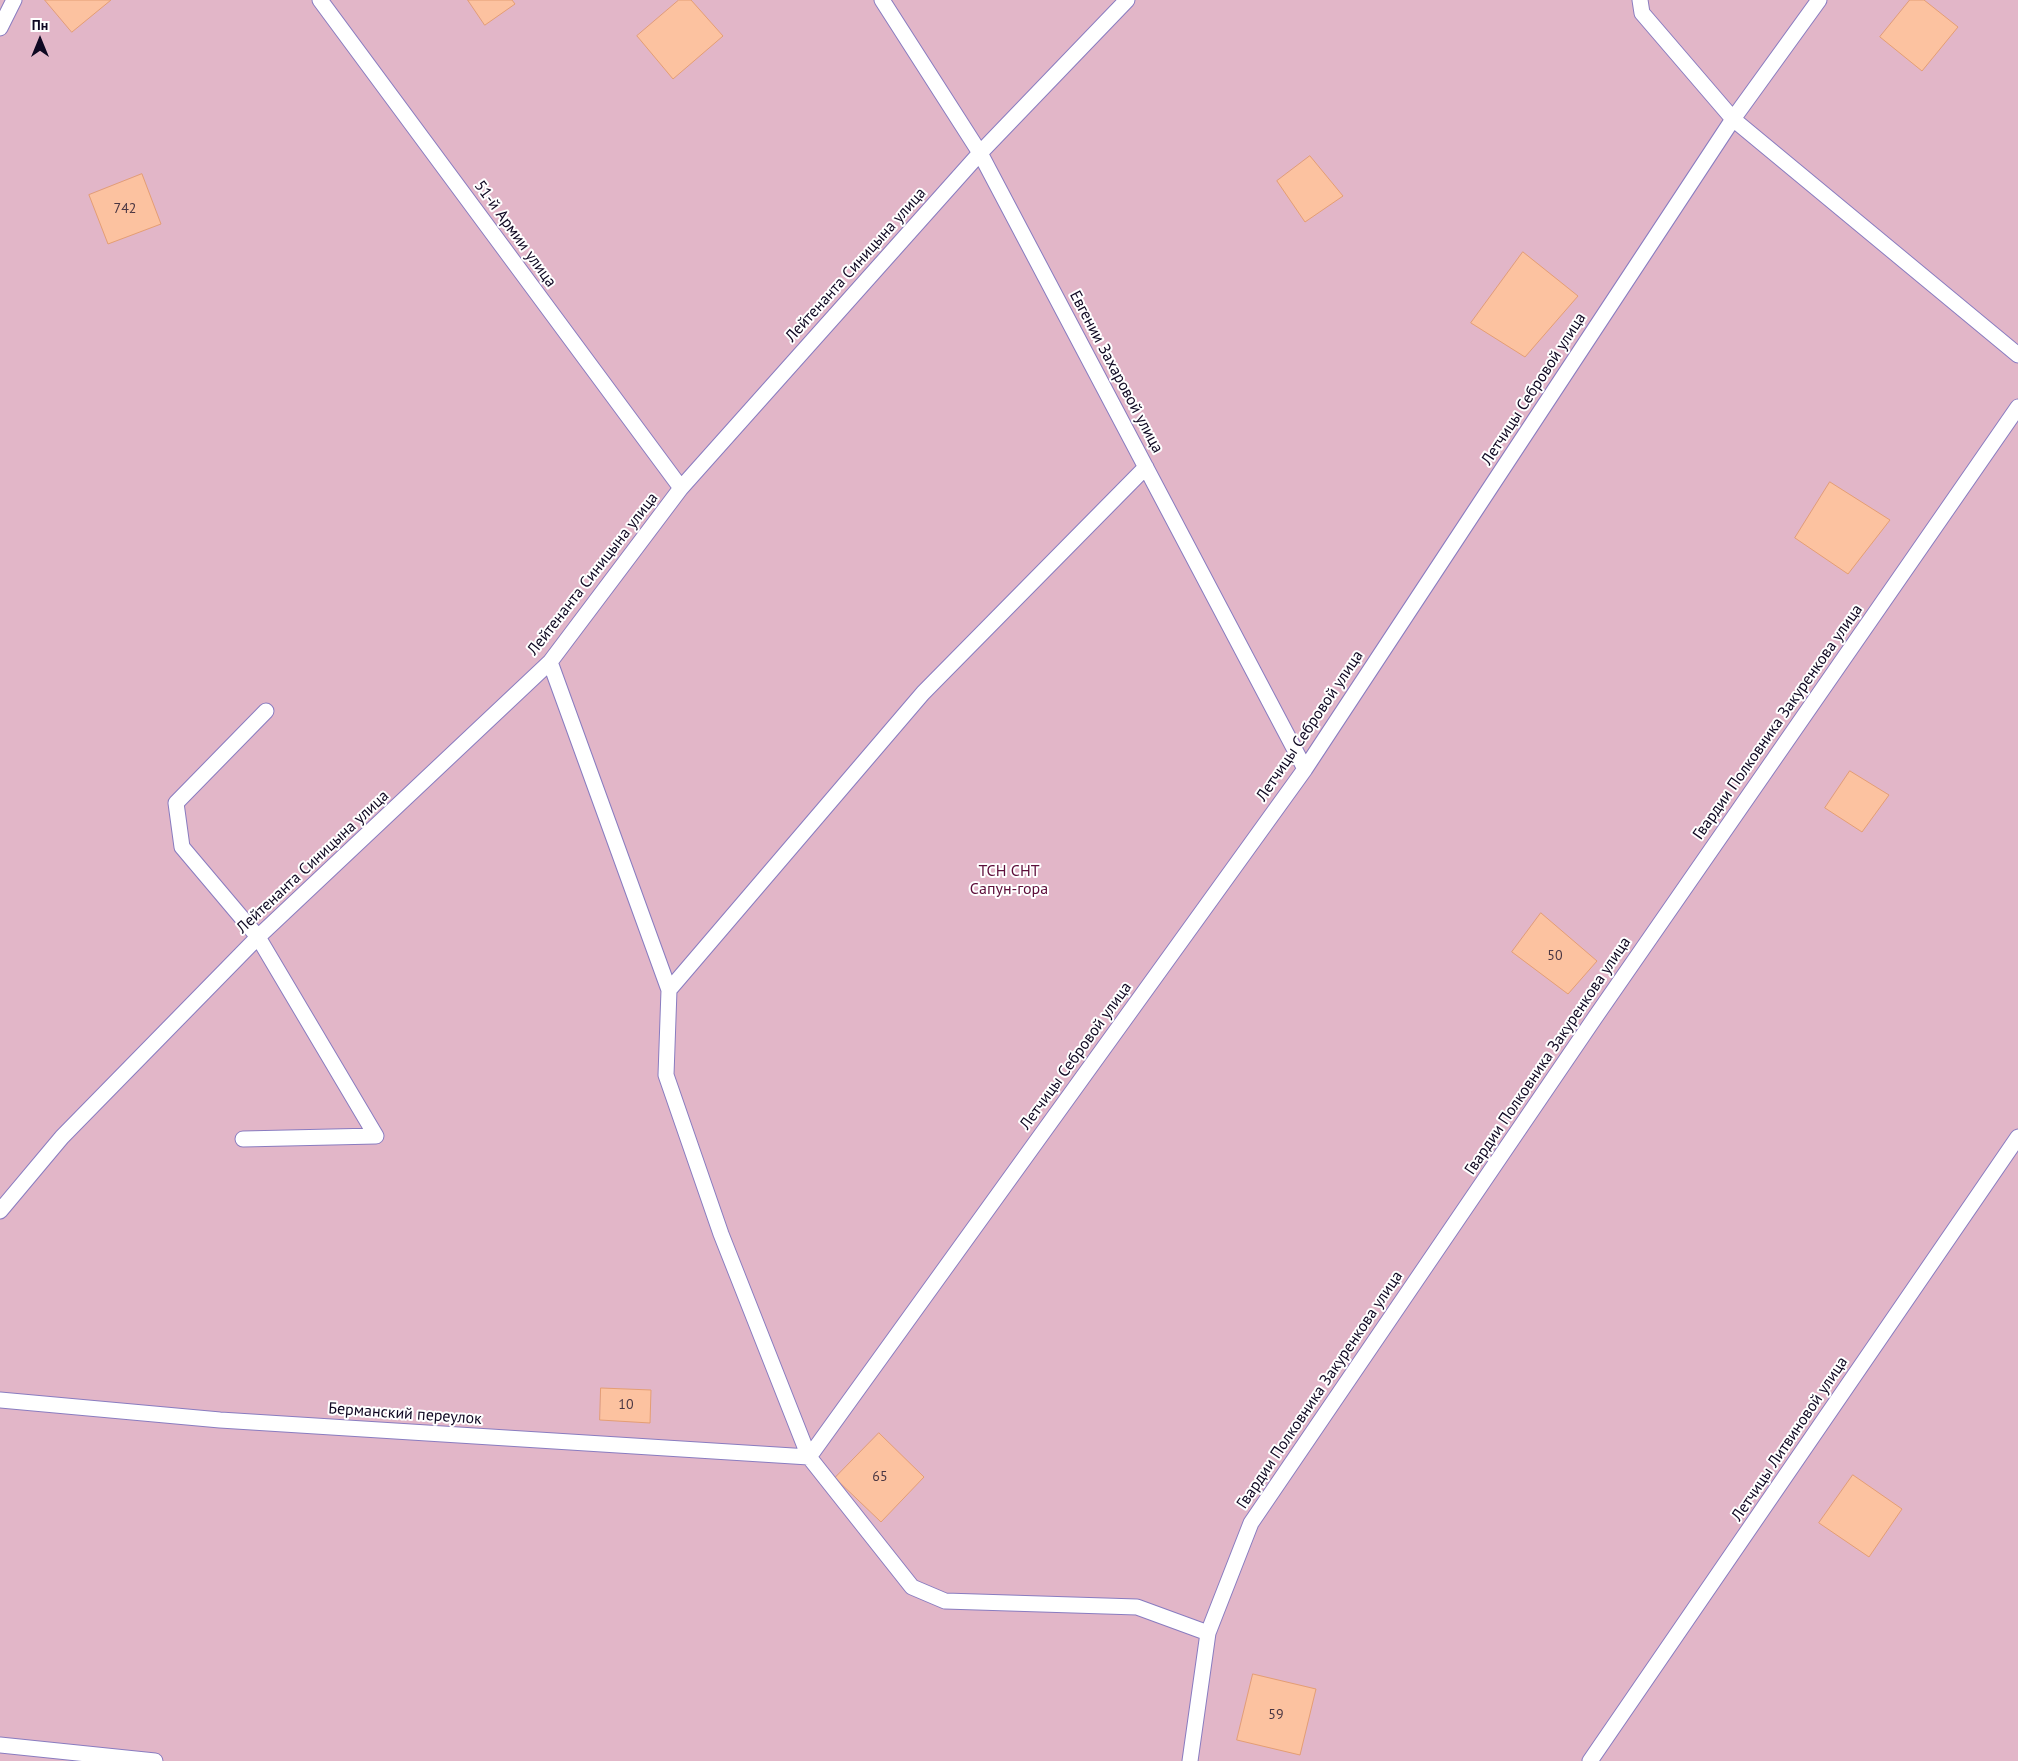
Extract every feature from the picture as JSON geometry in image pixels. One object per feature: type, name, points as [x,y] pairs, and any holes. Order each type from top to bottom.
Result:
[{"type":"lane","points":[[0,28],[14,0]]},
{"type":"lane","name":"51-й Армии улица","points":[[320,0],[681,488]]},
{"type":"lane","name":"Евгении Захаровой улица","points":[[882,0],[980,153],[1305,768]]},
{"type":"lane","name":"Лейтенанта Синицына улица","points":[[0,1211],[62,1137],[258,937],[550,662],[681,488],[980,153],[1127,0]]},
{"type":"lane","points":[[1640,0],[1642,13],[1733,119],[2018,355]]},
{"type":"lane","name":"Летчицы Себровой улица","points":[[809,1457],[1305,768],[1733,119],[1820,0]]},
{"type":"lane","name":"Гвардии Полковника Закуренкова улица","points":[[1190,1761],[1208,1633],[1251,1523],[1605,1003],[2018,407]]},
{"type":"lane","points":[[669,990],[923,693],[1146,467]]},
{"type":"lane","points":[[550,662],[669,990],[666,1075],[721,1234],[809,1457],[912,1587],[945,1601],[1137,1607],[1208,1633]]},
{"type":"lane","points":[[243,1139],[376,1136],[258,937],[182,847],[176,802],[266,711]]},
{"type":"lane","name":"Летчицы Литвиновой улица","points":[[1590,1761],[2018,1137]]},
{"type":"lane","name":"Берманский переулок","points":[[0,1400],[220,1420],[809,1457]]},
{"type":"lane","points":[[0,1745],[155,1761]]},
{"type":"green space","name":"ТСН СНТ Сапун-гора","points":[[0,0],[2018,0],[2018,1761],[0,1761]]},
{"type":"building","points":[[45,0],[111,0],[72,32]]},
{"type":"building","points":[[468,0],[512,0],[515,4],[485,25]]},
{"type":"building","points":[[679,0],[691,0],[723,36],[673,79],[637,36]]},
{"type":"building","points":[[1910,0],[1924,0],[1958,27],[1922,71],[1880,37]]},
{"type":"building","points":[[1310,156],[1343,196],[1305,222],[1277,181]]},
{"type":"building","points":[[142,174],[161,224],[108,244],[89,195]]},
{"type":"building","points":[[1523,252],[1578,296],[1525,357],[1471,323]]},
{"type":"building","points":[[1830,482],[1890,520],[1848,574],[1795,538]]},
{"type":"building","points":[[1850,771],[1889,795],[1862,832],[1825,808]]},
{"type":"building","points":[[1541,913],[1597,961],[1568,994],[1512,952]]},
{"type":"building","points":[[601,1388],[651,1390],[650,1423],[600,1420]]},
{"type":"building","points":[[879,1433],[924,1477],[881,1522],[835,1478]]},
{"type":"building","points":[[1853,1475],[1902,1509],[1869,1557],[1819,1523]]},
{"type":"building","points":[[1253,1674],[1316,1689],[1300,1755],[1237,1740]]}]
